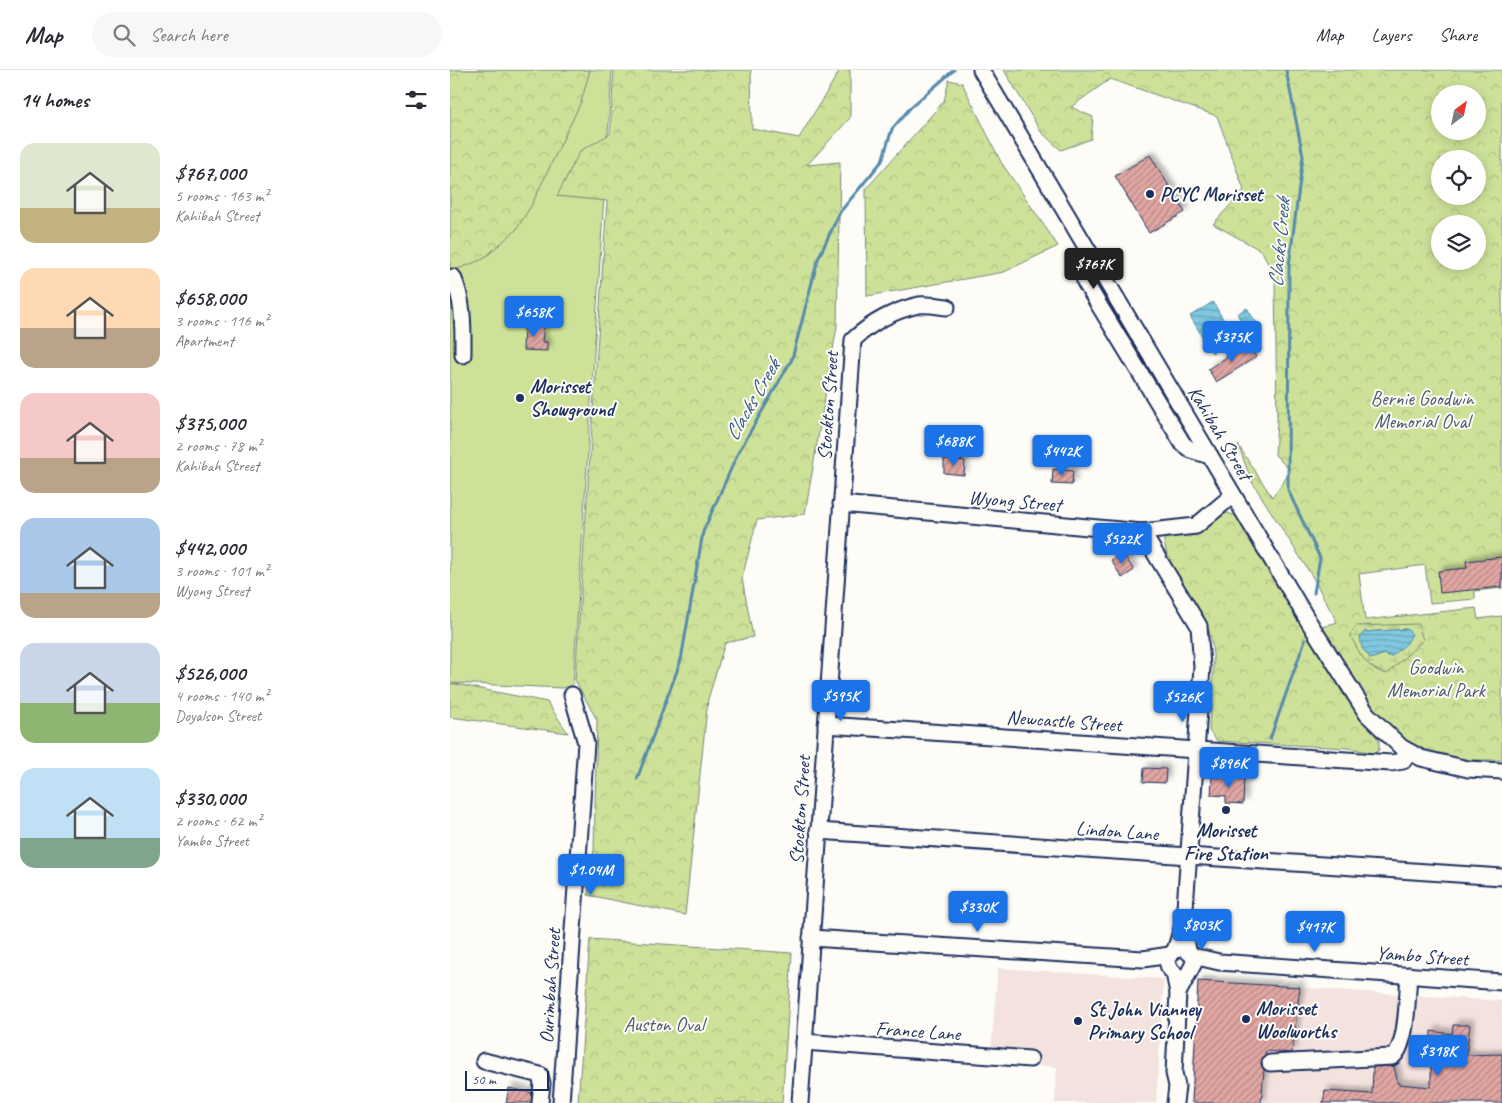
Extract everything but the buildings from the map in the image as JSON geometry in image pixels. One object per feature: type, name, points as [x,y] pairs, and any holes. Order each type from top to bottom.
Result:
[{"type":"street","name":"Kahibah Street","points":[[981,70],[1359,704],[1384,733],[1409,753]]},
{"type":"street","points":[[453,277],[458,287],[463,322],[463,355]]},
{"type":"street","name":"Stockton Street","points":[[800,1103],[853,340],[864,329],[892,314],[920,305],[947,307]]},
{"type":"street","name":"Wyong Street","points":[[841,504],[1142,532],[1196,526],[1233,495]]},
{"type":"street","points":[[1142,532],[1199,626],[1202,666],[1178,993],[1174,1073],[1177,1086],[1175,1103]]},
{"type":"street","name":"Ourimbah Street","points":[[562,1103],[586,743],[572,695]]},
{"type":"street","name":"Newcastle Street","points":[[826,725],[1391,763],[1403,761],[1409,753]]},
{"type":"street","points":[[1409,753],[1449,765],[1502,771]]},
{"type":"street","name":"Lindon Lane","points":[[818,831],[1502,877]]},
{"type":"street","name":"Yambo Street","points":[[811,938],[1143,958],[1181,962],[1219,962],[1502,982]]},
{"type":"street","points":[[1270,1062],[1392,1057],[1402,1044],[1410,975]]},
{"type":"street","name":"France Lane","points":[[804,1042],[1030,1059]]},
{"type":"street","points":[[484,1061],[540,1075],[541,1096]]},
{"type":"street","points":[[1168,1103],[1169,1084],[1174,1073]]},
{"type":"shaded area","name":"St John Vianney Primary School","points":[[998,968],[1164,979],[1156,1103],[1055,1103],[1057,1067],[990,1062]]},
{"type":"shaded area","points":[[1198,981],[1502,1001],[1502,1103],[1190,1103]]},
{"type":"green space","name":"Morisset Showground","points":[[450,70],[612,70],[573,685],[563,688],[450,683]]},
{"type":"green space","points":[[450,70],[590,70],[581,102],[531,206],[516,230],[483,259],[450,272]]},
{"type":"green space","points":[[614,70],[751,70],[752,129],[799,138],[840,70],[850,70],[850,118],[807,165],[840,162],[837,326],[805,514],[757,520],[742,578],[753,637],[725,643],[708,699],[685,915],[588,895],[594,850],[597,720],[575,680],[607,201],[557,196],[580,151],[610,134]]},
{"type":"green space","points":[[1004,70],[1502,70],[1502,588],[1475,591],[1475,599],[1430,603],[1425,565],[1359,574],[1365,620],[1476,608],[1478,619],[1502,616],[1502,760],[1457,760],[1418,750],[1377,716],[1319,628],[1337,622],[1312,576],[1252,482],[1238,445],[1272,497],[1291,471],[1275,455],[1277,421],[1275,278],[1262,251],[1213,224],[1244,190],[1217,116],[1110,79],[1071,107],[1093,117],[1091,139],[1061,150],[1041,132]]},
{"type":"green space","points":[[949,80],[962,83],[1001,162],[1058,246],[1004,272],[867,296],[866,189],[944,101]]},
{"type":"green space","points":[[1228,513],[1238,517],[1345,697],[1379,740],[1379,750],[1374,753],[1348,748],[1217,741],[1209,731],[1213,680],[1212,642],[1204,619],[1170,563],[1164,538]]},
{"type":"green space","points":[[1418,624],[1423,640],[1387,674],[1373,668],[1360,654],[1350,635],[1356,626]],"holes":[[[1406,629],[1412,634],[1384,654],[1371,659],[1364,632]]]},
{"type":"green space","points":[[450,683],[547,702],[568,733],[450,717]]},
{"type":"green space","name":"Auston Oval","points":[[590,939],[792,953],[782,1103],[578,1103]]},
{"type":"water","points":[[1213,302],[1235,339],[1212,353],[1190,316]]},
{"type":"water","points":[[1247,308],[1258,325],[1248,332],[1237,314]]},
{"type":"water","points":[[1407,629],[1412,634],[1407,643],[1391,657],[1384,654],[1371,659],[1362,648],[1360,637],[1364,632]]},
{"type":"waterway","name":"Clacks Creek","points":[[637,779],[681,660],[703,532],[738,453],[792,359],[818,259],[840,212],[882,161],[892,129],[911,107],[954,70]]},
{"type":"waterway","name":"Clacks Creek","points":[[1286,70],[1303,156],[1289,266],[1288,490],[1320,558],[1314,593]]},
{"type":"waterway","name":"Clacks Creek","points":[[1270,739],[1305,640]]},
{"type":"place","name":"PCYC Morisset","points":[[1150,194]]},
{"type":"place","name":"Morisset Showground","points":[[520,398]]},
{"type":"place","name":"Morisset Fire Station","points":[[1226,810]]},
{"type":"place","name":"Morisset Woolworths","points":[[1246,1019]]},
{"type":"place","name":"St John Vianney Primary School","points":[[1078,1021]]},
{"type":"park label","name":"Bernie Goodwin Memorial Oval","points":[[1422,410]]},
{"type":"park label","name":"Goodwin Memorial Park","points":[[1436,678]]}]
